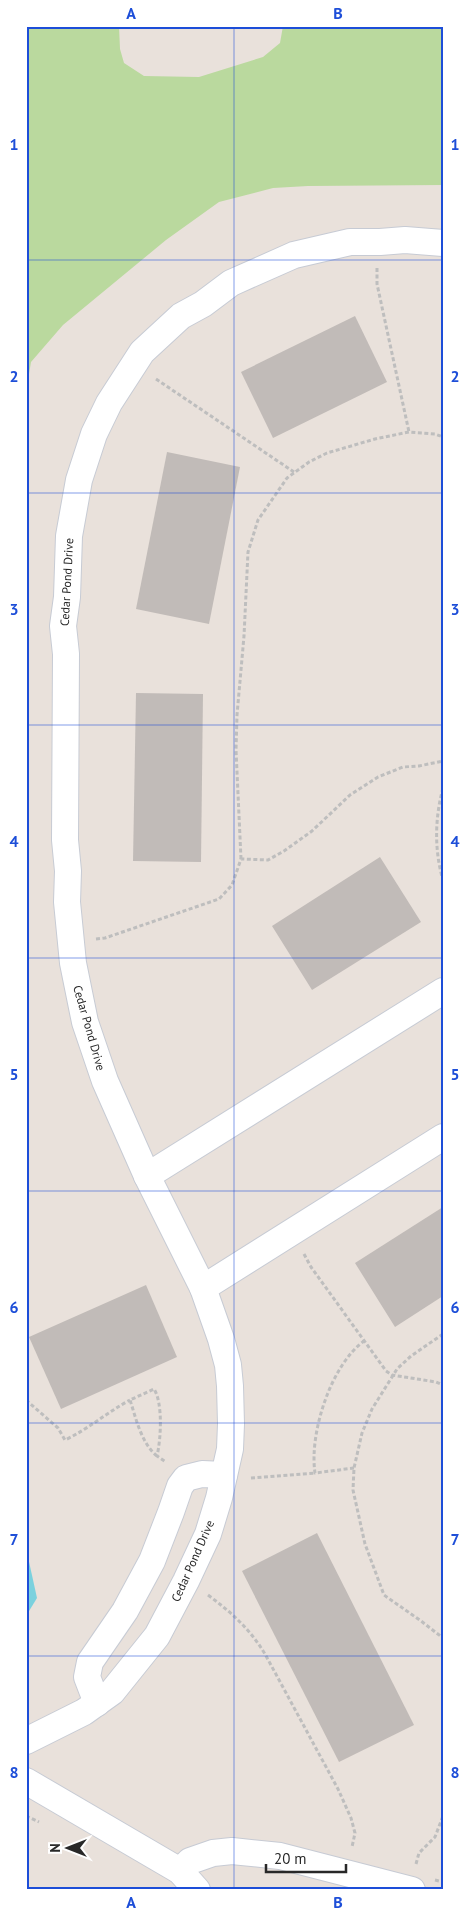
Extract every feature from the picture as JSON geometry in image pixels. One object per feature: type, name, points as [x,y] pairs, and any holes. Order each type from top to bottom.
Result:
[{"type":"street","name":"Cedar Pond Drive","points":[[26,1741],[84,1712],[112,1692],[157,1636],[208,1534],[230,1449],[230,1386],[228,1365],[221,1339],[203,1288],[148,1176],[105,1081],[85,1022],[78,994],[67,902],[68,871],[65,840],[66,654],[63,626],[67,598],[69,536],[79,480],[94,434],[109,404],[142,352],[181,316],[203,304],[231,283],[304,252],[350,242],[405,240],[443,244]]},
{"type":"street","points":[[148,1176],[443,991]]},
{"type":"street","points":[[203,1288],[443,1137]]},
{"type":"street","points":[[97,1703],[87,1677],[90,1662],[125,1611],[152,1561],[180,1486],[186,1478],[202,1474],[224,1474]]},
{"type":"street","points":[[26,1781],[180,1871],[197,1890]]},
{"type":"street","points":[[180,1871],[190,1861],[213,1853],[232,1850],[280,1856],[345,1873],[420,1878]]},
{"type":"path","points":[[380,242],[377,284],[409,432]]},
{"type":"path","points":[[136,361],[165,386],[294,472]]},
{"type":"path","points":[[71,939],[106,938],[219,899],[232,885],[239,870],[241,859],[236,750],[248,552],[258,520],[286,478],[309,462],[327,453],[375,439],[409,432],[435,434],[443,437]]},
{"type":"path","points":[[241,859],[268,860],[284,851],[312,831],[350,794],[378,777],[403,767],[443,761]]},
{"type":"path","points":[[443,788],[440,799],[436,846],[443,880]]},
{"type":"path","points":[[292,1232],[311,1267],[386,1371],[392,1375],[436,1382],[443,1385]]},
{"type":"path","points":[[443,1334],[411,1356],[392,1375],[362,1433],[354,1468],[353,1490],[365,1544],[384,1595],[443,1638]]},
{"type":"path","points":[[315,1473],[314,1445],[319,1415],[337,1374],[347,1357],[354,1348],[364,1341]]},
{"type":"path","points":[[26,1400],[58,1428],[65,1440],[84,1431],[115,1408],[154,1389],[158,1395],[160,1428],[157,1456]]},
{"type":"path","points":[[130,1400],[143,1435],[152,1451],[186,1478]]},
{"type":"path","points":[[224,1474],[235,1480],[354,1468]]},
{"type":"path","points":[[186,1581],[206,1593],[236,1616],[254,1636],[265,1654],[338,1789],[351,1818],[355,1833],[345,1873]]},
{"type":"path","points":[[443,1816],[436,1837],[419,1852],[420,1878],[443,1882]]},
{"type":"green space","points":[[26,26],[119,26],[120,49],[124,63],[144,76],[199,77],[263,57],[280,43],[283,26],[443,26],[443,185],[273,188],[219,202],[166,240],[63,325],[31,362],[26,392]]},
{"type":"water","points":[[26,1548],[37,1598],[26,1616]]},
{"type":"building","points":[[355,316],[387,382],[273,438],[241,372]]},
{"type":"building","points":[[167,452],[240,467],[209,624],[136,609]]},
{"type":"building","points":[[136,693],[203,694],[201,862],[133,861]]},
{"type":"building","points":[[380,857],[421,922],[312,990],[272,926]]},
{"type":"building","points":[[443,1207],[443,1296],[395,1327],[355,1263]]},
{"type":"building","points":[[146,1285],[177,1357],[61,1409],[29,1337]]},
{"type":"building","points":[[317,1533],[414,1725],[339,1762],[242,1571]]}]
